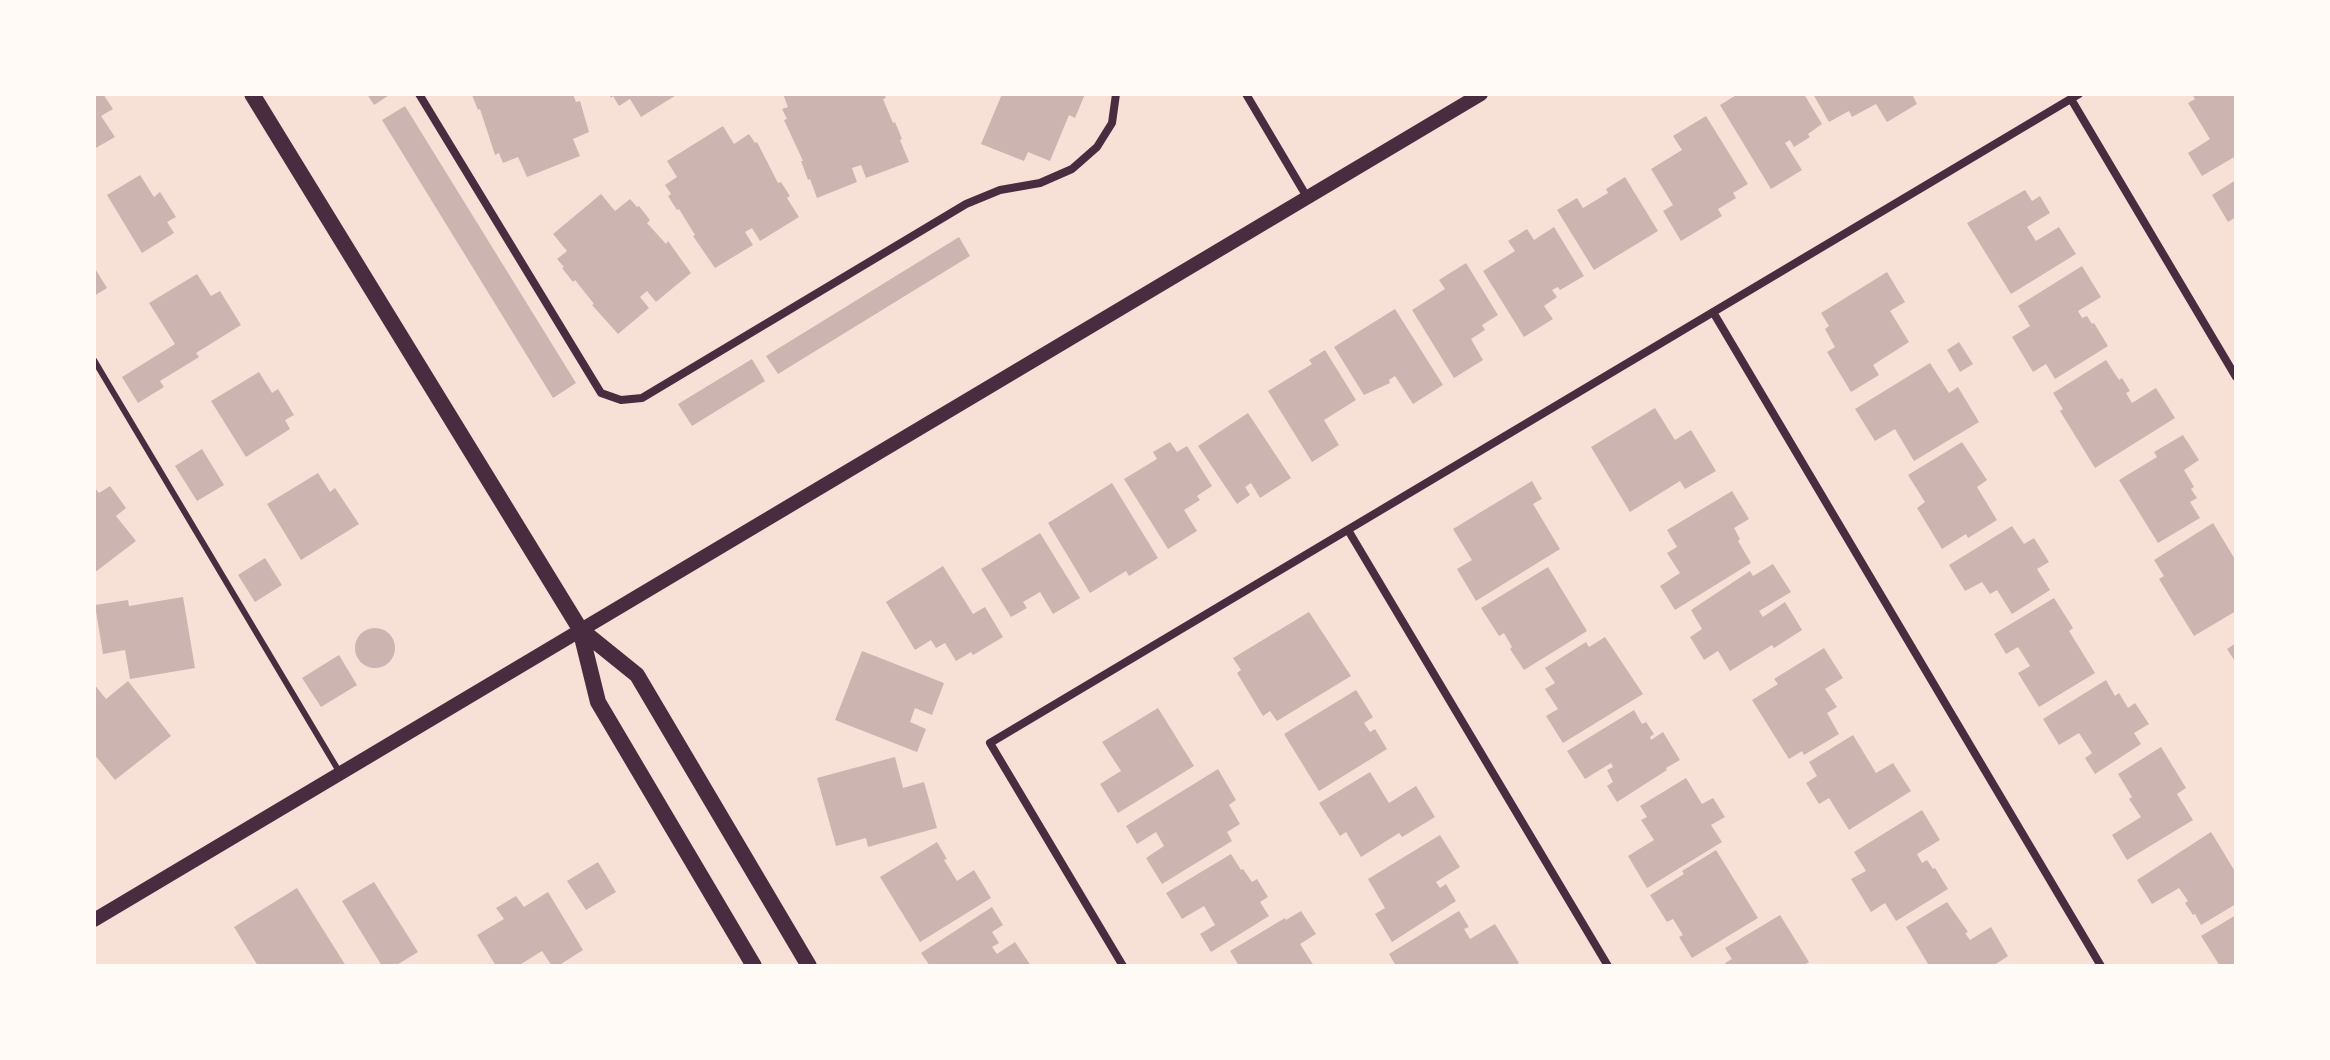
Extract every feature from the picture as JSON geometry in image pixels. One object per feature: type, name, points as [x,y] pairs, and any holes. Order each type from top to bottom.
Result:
[{"type":"main road","points":[[252,94],[580,629],[598,702],[754,966]]},
{"type":"main road","points":[[580,629],[637,675],[809,966]]},
{"type":"street","points":[[419,94],[601,393],[621,400],[642,398],[966,204],[1000,190],[1040,183],[1072,169],[1097,147],[1112,123],[1116,94]]},
{"type":"street","points":[[1246,94],[1307,197]]},
{"type":"street","points":[[94,920],[1481,94]]},
{"type":"street","points":[[1123,966],[990,743],[2079,94]]},
{"type":"street","points":[[2071,99],[2236,377]]},
{"type":"street","points":[[1713,312],[2101,966]]},
{"type":"street","points":[[1348,530],[1608,966]]},
{"type":"lane","points":[[94,360],[340,773]]},
{"type":"building","points":[[94,94],[103,94],[113,109],[101,116],[115,137],[94,149]]},
{"type":"building","points":[[367,94],[391,94],[374,105]]},
{"type":"building","points":[[474,94],[573,94],[576,102],[580,101],[589,132],[573,139],[580,156],[527,177],[518,157],[503,163],[499,153],[495,155]]},
{"type":"building","points":[[609,94],[678,94],[641,117],[630,99],[619,106]]},
{"type":"building","points":[[783,94],[884,94],[886,98],[883,99],[909,162],[866,178],[861,165],[852,168],[857,182],[817,198],[784,120],[787,119],[782,109],[788,107]]},
{"type":"building","points":[[1002,94],[1085,94],[1075,118],[1069,115],[1050,161],[1028,152],[1024,161],[981,144]]},
{"type":"building","points":[[1738,94],[1804,94],[1822,124],[1808,134],[1810,137],[1794,147],[1790,140],[1785,143],[1802,170],[1771,189],[1720,105]]},
{"type":"building","points":[[1813,94],[1912,94],[1917,104],[1887,122],[1876,104],[1852,117],[1849,111],[1829,122]]},
{"type":"building","points":[[2192,94],[2236,94],[2236,156],[2202,176],[2188,153],[2210,139],[2188,103],[2195,99]]},
{"type":"building","points":[[405,106],[576,383],[553,398],[382,120]]},
{"type":"building","points":[[1706,116],[1748,184],[1733,193],[1736,198],[1718,209],[1722,216],[1681,241],[1663,211],[1673,205],[1651,169],[1682,150],[1673,136]]},
{"type":"building","points":[[723,126],[734,144],[749,134],[757,142],[778,183],[781,182],[790,196],[787,198],[799,217],[760,241],[752,228],[745,232],[753,245],[715,268],[668,196],[671,194],[665,185],[677,177],[667,161]]},
{"type":"building","points":[[140,175],[154,197],[160,192],[176,217],[167,222],[174,233],[142,253],[107,195]]},
{"type":"building","points":[[1625,177],[1658,231],[1594,270],[1557,210],[1577,198],[1583,208],[1608,193],[1606,189]]},
{"type":"building","points":[[2236,180],[2236,217],[2228,222],[2212,195]]},
{"type":"building","points":[[2025,190],[2032,201],[2040,196],[2050,213],[2027,227],[2036,241],[2059,227],[2076,254],[2011,294],[1967,223]]},
{"type":"building","points":[[601,194],[615,211],[630,199],[639,206],[650,220],[647,223],[666,244],[668,241],[691,273],[656,302],[647,291],[640,297],[649,308],[618,334],[562,268],[557,259],[567,251],[553,234]]},
{"type":"building","points":[[1554,227],[1584,276],[1560,290],[1558,287],[1552,290],[1557,297],[1544,306],[1553,319],[1524,337],[1483,271],[1515,251],[1508,241],[1527,229],[1534,240]]},
{"type":"building","points":[[959,237],[970,256],[778,374],[766,356]]},
{"type":"building","points":[[1466,263],[1498,315],[1482,325],[1485,330],[1471,339],[1483,360],[1454,378],[1412,310],[1445,289],[1439,280]]},
{"type":"building","points":[[2082,266],[2101,297],[2078,311],[2082,318],[2087,316],[2094,323],[2108,346],[2055,379],[2046,364],[2033,372],[2012,337],[2030,326],[2018,306]]},
{"type":"building","points":[[94,267],[107,288],[94,296]]},
{"type":"building","points":[[1887,272],[1905,302],[1890,311],[1909,342],[1873,365],[1879,375],[1851,392],[1827,352],[1835,347],[1825,329],[1829,326],[1821,313]]},
{"type":"building","points":[[197,274],[211,296],[220,291],[241,325],[196,353],[199,357],[160,381],[164,387],[138,403],[122,377],[175,344],[149,303]]},
{"type":"building","points":[[1395,309],[1443,385],[1413,404],[1395,376],[1389,380],[1390,383],[1364,395],[1334,347]]},
{"type":"building","points":[[1959,342],[1973,364],[1960,372],[1947,350]]},
{"type":"building","points":[[1325,350],[1356,400],[1324,420],[1339,445],[1312,462],[1268,391],[1312,364],[1309,360]]},
{"type":"building","points":[[752,359],[765,381],[692,426],[678,404]]},
{"type":"building","points":[[2106,360],[2130,391],[2126,393],[2132,403],[2156,388],[2175,418],[2095,468],[2060,411],[2063,409],[2053,393]]},
{"type":"building","points":[[1930,363],[1949,393],[1958,387],[1979,422],[1914,461],[1895,429],[1875,441],[1855,409]]},
{"type":"building","points":[[259,372],[272,393],[278,389],[294,415],[285,420],[290,429],[246,457],[211,401]]},
{"type":"building","points":[[1655,408],[1675,440],[1691,430],[1716,471],[1685,489],[1680,481],[1630,512],[1591,447]]},
{"type":"building","points":[[1248,413],[1291,478],[1260,498],[1251,483],[1245,487],[1250,495],[1237,504],[1198,446]]},
{"type":"building","points":[[2183,435],[2199,460],[2184,470],[2197,498],[2190,502],[2200,518],[2158,543],[2119,480],[2157,457],[2154,452]]},
{"type":"building","points":[[1170,442],[1177,452],[1187,446],[1212,486],[1197,496],[1200,500],[1184,510],[1197,531],[1168,549],[1124,479],[1157,459],[1153,452]]},
{"type":"building","points":[[1962,442],[1987,480],[1977,487],[1997,520],[1942,549],[1917,508],[1925,502],[1908,475]]},
{"type":"building","points":[[202,449],[224,485],[197,501],[175,466]]},
{"type":"building","points":[[318,473],[330,492],[335,488],[359,524],[301,560],[267,504]]},
{"type":"building","points":[[1532,481],[1542,499],[1533,504],[1560,549],[1476,601],[1457,569],[1472,560],[1453,529]]},
{"type":"building","points":[[1112,483],[1158,558],[1129,576],[1126,571],[1090,593],[1048,523]]},
{"type":"building","points":[[110,486],[126,508],[116,516],[136,541],[94,573],[94,487],[99,493]]},
{"type":"building","points":[[1732,491],[1749,519],[1734,528],[1751,563],[1675,610],[1660,586],[1680,573],[1667,553],[1677,547],[1667,530]]},
{"type":"building","points":[[2213,523],[2236,561],[2236,611],[2194,636],[2159,579],[2164,576],[2154,560]]},
{"type":"building","points":[[2012,526],[2024,544],[2034,538],[2049,562],[2037,569],[2050,590],[2012,614],[1997,590],[1990,594],[1982,582],[1965,591],[1949,565]]},
{"type":"building","points":[[1040,533],[1080,598],[1053,614],[1040,592],[1023,602],[1027,608],[1011,617],[981,569]]},
{"type":"building","points":[[265,558],[282,585],[255,602],[238,575]]},
{"type":"building","points":[[1773,564],[1791,592],[1759,611],[1763,617],[1785,602],[1802,630],[1730,671],[1718,651],[1704,660],[1690,637],[1702,629],[1691,610],[1750,571],[1753,576]]},
{"type":"building","points":[[943,566],[973,614],[985,607],[1003,637],[956,661],[945,643],[936,648],[931,640],[915,650],[886,602]]},
{"type":"building","points":[[1548,567],[1587,631],[1524,670],[1504,633],[1499,636],[1481,608]]},
{"type":"building","points":[[183,597],[195,668],[130,679],[125,650],[103,654],[95,605],[128,600],[129,606]]},
{"type":"building","points":[[2054,598],[2073,628],[2069,631],[2095,673],[2039,707],[2018,673],[2030,666],[2018,647],[2006,654],[1994,634]]},
{"type":"building","points":[[1309,612],[1351,676],[1277,721],[1270,711],[1263,716],[1237,673],[1241,670],[1233,658]]},
{"type":"building","points":[[375,628],[389,634],[395,648],[389,662],[375,668],[361,662],[355,648],[361,634]]},
{"type":"building","points":[[1605,637],[1643,694],[1563,743],[1546,716],[1558,709],[1545,689],[1555,683],[1545,668],[1586,642],[1589,647]]},
{"type":"building","points":[[2236,643],[2236,663],[2227,649]]},
{"type":"building","points":[[1824,648],[1843,678],[1825,689],[1837,707],[1827,713],[1839,734],[1804,755],[1802,751],[1789,759],[1752,700],[1778,684],[1774,679]]},
{"type":"building","points":[[862,651],[944,683],[932,715],[915,708],[910,722],[926,729],[917,752],[835,720]]},
{"type":"building","points":[[339,655],[357,685],[321,707],[302,678]]},
{"type":"building","points":[[2106,680],[2115,696],[2119,693],[2128,708],[2135,703],[2149,724],[2134,733],[2141,744],[2095,774],[2085,758],[2092,753],[2079,733],[2059,745],[2043,719]]},
{"type":"building","points":[[128,681],[171,736],[115,780],[94,754],[94,684],[106,699]]},
{"type":"building","points":[[1356,690],[1373,717],[1364,723],[1370,732],[1375,729],[1387,749],[1319,791],[1284,734]]},
{"type":"building","points":[[1158,708],[1194,766],[1118,813],[1100,784],[1121,771],[1102,742]]},
{"type":"building","points":[[1634,710],[1642,724],[1646,722],[1654,734],[1651,740],[1663,732],[1680,760],[1617,802],[1607,786],[1613,782],[1607,770],[1613,767],[1611,763],[1585,779],[1567,751]]},
{"type":"building","points":[[1853,735],[1876,773],[1893,763],[1911,791],[1849,830],[1829,798],[1819,804],[1806,783],[1817,776],[1809,762]]},
{"type":"building","points":[[2161,747],[2186,788],[2177,794],[2193,820],[2127,860],[2112,835],[2141,817],[2118,774]]},
{"type":"building","points":[[895,757],[903,788],[924,782],[937,828],[868,847],[866,838],[836,846],[817,778]]},
{"type":"building","points":[[1218,769],[1236,800],[1229,805],[1240,824],[1227,832],[1232,841],[1162,884],[1146,858],[1164,846],[1156,832],[1137,844],[1126,826]]},
{"type":"building","points":[[1370,772],[1389,803],[1416,786],[1435,817],[1402,837],[1399,833],[1361,857],[1346,832],[1340,836],[1319,803]]},
{"type":"building","points":[[1686,778],[1702,804],[1713,798],[1725,817],[1711,825],[1722,842],[1647,888],[1628,856],[1654,840],[1641,820],[1647,817],[1640,806]]},
{"type":"building","points":[[1922,810],[1940,840],[1917,854],[1922,863],[1927,860],[1935,868],[1948,889],[1896,921],[1885,903],[1871,912],[1851,879],[1866,871],[1854,852]]},
{"type":"building","points":[[2211,832],[2236,873],[2236,904],[2201,925],[2185,903],[2188,901],[2179,888],[2152,904],[2137,880]]},
{"type":"building","points":[[1440,835],[1460,867],[1436,882],[1440,888],[1446,884],[1456,901],[1392,942],[1375,914],[1385,908],[1368,879]]},
{"type":"building","points":[[937,842],[957,881],[974,870],[991,898],[920,942],[880,877]]},
{"type":"building","points":[[1716,850],[1758,918],[1692,958],[1679,937],[1683,935],[1673,919],[1667,922],[1650,895]]},
{"type":"building","points":[[1231,854],[1252,882],[1257,879],[1268,897],[1260,902],[1269,916],[1211,952],[1200,934],[1215,925],[1204,906],[1182,919],[1166,893]]},
{"type":"building","points":[[598,862],[616,892],[586,910],[567,881]]},
{"type":"building","points":[[374,882],[418,952],[395,966],[382,966],[342,901]]},
{"type":"building","points":[[297,888],[346,966],[258,966],[234,927]]},
{"type":"building","points":[[548,892],[583,950],[558,966],[552,966],[542,951],[518,966],[496,966],[477,935],[504,919],[496,908],[516,896],[524,907]]},
{"type":"building","points":[[1947,902],[1968,932],[1965,933],[1970,940],[1991,927],[2008,956],[1993,966],[1924,966],[1928,964],[1906,927]]},
{"type":"building","points":[[992,907],[1003,925],[992,932],[999,943],[992,947],[997,954],[1015,942],[1031,966],[930,966],[921,953]]},
{"type":"building","points":[[1301,911],[1316,934],[1300,944],[1314,966],[1239,966],[1230,951]]},
{"type":"building","points":[[1459,911],[1469,927],[1464,929],[1470,939],[1495,924],[1519,963],[1515,966],[1396,966],[1389,954]]},
{"type":"building","points":[[1780,915],[1809,962],[1803,966],[1727,966],[1725,963],[1732,959],[1725,948]]},
{"type":"building","points":[[2236,915],[2236,966],[2220,966],[2201,936]]}]
